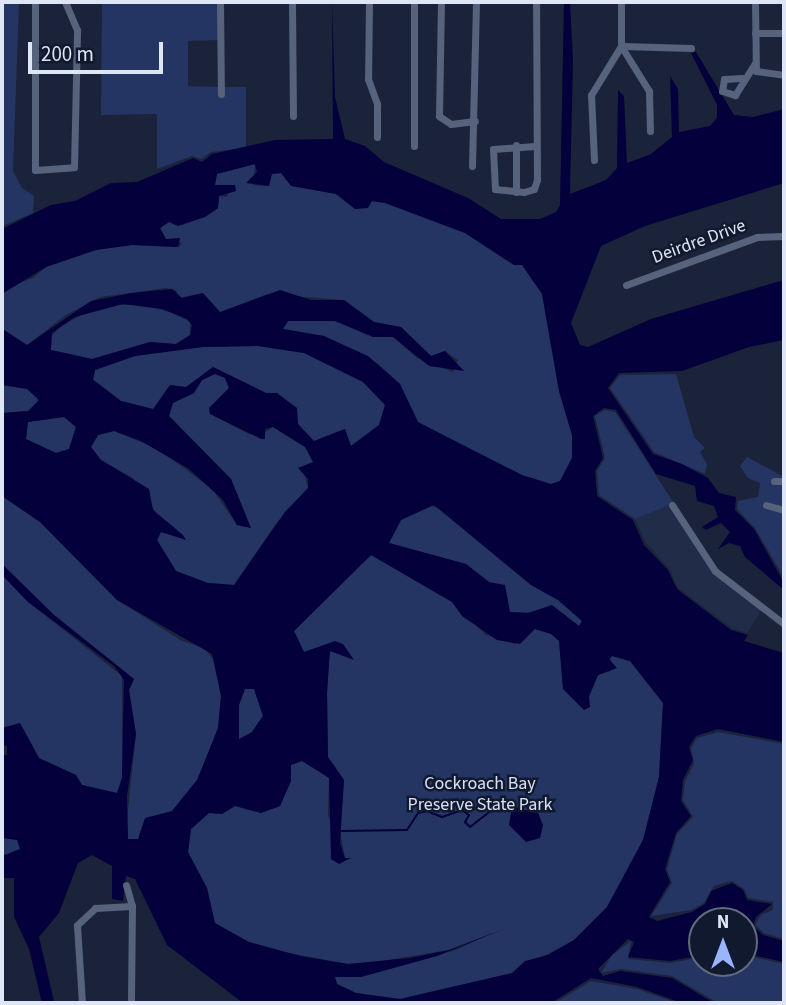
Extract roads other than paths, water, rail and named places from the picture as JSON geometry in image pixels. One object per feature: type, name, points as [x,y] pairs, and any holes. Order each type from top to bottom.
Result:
[{"type":"street","points":[[35,2],[35,170],[74,167],[76,30],[65,2]]},
{"type":"street","points":[[220,2],[220,94]]},
{"type":"street","points":[[292,2],[293,116]]},
{"type":"street","points":[[369,2],[368,79],[377,104],[377,137]]},
{"type":"street","points":[[414,2],[414,146]]},
{"type":"street","points":[[441,2],[439,116],[451,124],[475,121]]},
{"type":"street","points":[[472,166],[476,2]]},
{"type":"street","points":[[535,146],[516,145],[493,149],[492,174],[495,189],[516,192],[534,189],[535,146],[536,2]]},
{"type":"street","points":[[594,160],[592,95],[621,46],[621,2]]},
{"type":"street","points":[[755,2],[755,71],[762,75],[784,75]]},
{"type":"street","points":[[755,33],[784,33]]},
{"type":"street","points":[[621,46],[691,48]]},
{"type":"street","points":[[621,46],[649,91],[650,131]]},
{"type":"street","points":[[742,78],[724,79],[722,91],[735,95],[742,78],[755,63]]},
{"type":"street","points":[[516,145],[516,192]]},
{"type":"street","name":"Deirdre Drive","points":[[626,285],[757,237],[784,236]]},
{"type":"street","points":[[774,481],[784,481]]},
{"type":"street","points":[[672,505],[715,571],[784,624]]},
{"type":"street","points":[[766,505],[784,510]]},
{"type":"street","points":[[126,885],[132,906],[131,1003]]},
{"type":"street","points":[[82,1003],[77,925],[95,908],[132,906]]},
{"type":"waterway","points":[[340,831],[407,830],[418,813],[427,811],[442,817],[462,810],[469,815],[465,822],[470,827],[489,812],[512,807]]},
{"type":"park label","name":"Cockroach Bay Preserve State Park","points":[[480,795]]}]
